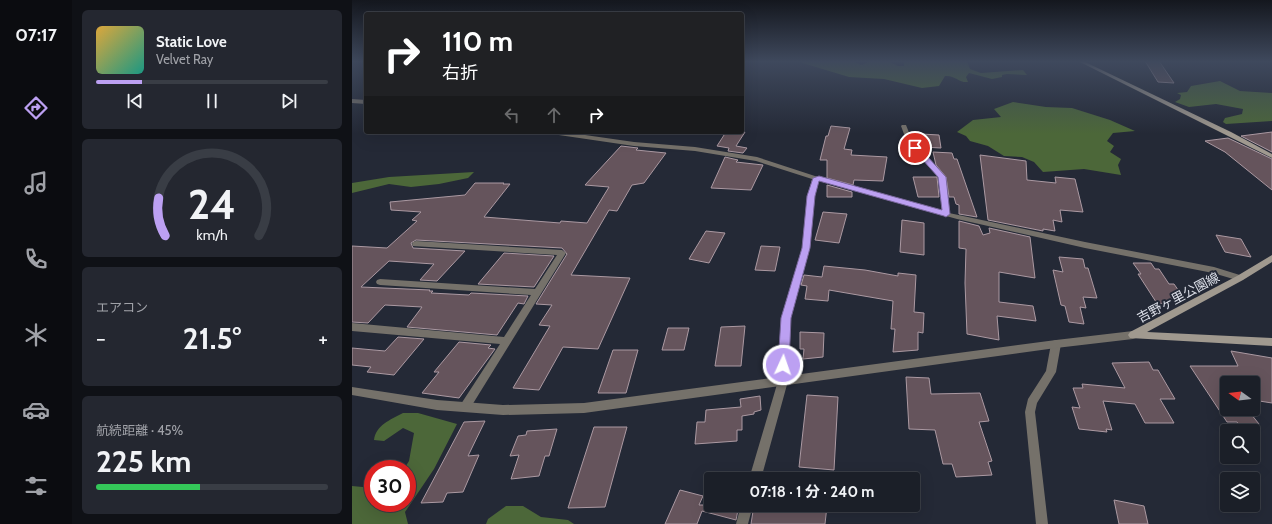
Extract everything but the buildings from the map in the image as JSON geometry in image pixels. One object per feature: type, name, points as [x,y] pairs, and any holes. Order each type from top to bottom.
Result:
[{"type":"main road","points":[[1130,85],[1272,155]]},
{"type":"main road","name":"吉野ヶ里公園線","points":[[1134,336],[1240,278],[1272,258]]},
{"type":"main road","name":"吉野ヶ里公園線","points":[[1134,336],[1272,342]]},
{"type":"street","points":[[352,101],[364,102]]},
{"type":"street","points":[[904,126],[909,141],[942,177],[946,214]]},
{"type":"street","points":[[567,134],[757,159],[816,178],[976,222],[1025,230],[1085,246],[1214,270],[1240,278]]},
{"type":"street","points":[[757,472],[783,381],[786,318],[806,248],[811,196],[816,178]]},
{"type":"street","points":[[416,244],[562,253],[465,407]]},
{"type":"street","points":[[380,282],[537,292]]},
{"type":"street","points":[[352,327],[506,341]]},
{"type":"street","points":[[352,391],[436,405],[504,410],[584,408],[1056,344],[1134,336]]},
{"type":"street","points":[[1042,524],[1030,412],[1032,402],[1051,372],[1056,344]]},
{"type":"street","points":[[742,524],[745,512]]},
{"type":"green space","points":[[911,85],[939,85],[939,86],[922,88]]},
{"type":"green space","points":[[1229,85],[1240,91],[1272,93],[1272,121],[1226,124],[1223,122],[1225,118],[1242,114],[1243,109],[1216,104],[1189,107],[1175,102],[1180,99],[1181,95],[1177,93],[1187,92],[1191,86]]},
{"type":"green space","points":[[1013,102],[1046,107],[1072,108],[1110,120],[1135,131],[1113,133],[1107,141],[1114,146],[1110,152],[1121,159],[1118,165],[1121,175],[1084,169],[1043,172],[1034,162],[1022,157],[1004,156],[988,146],[970,141],[966,136],[957,132],[973,120],[1001,117],[994,109]]},
{"type":"green space","points":[[474,172],[468,178],[439,184],[411,187],[389,184],[352,193],[352,183],[389,177]]},
{"type":"green space","points":[[403,413],[418,413],[457,424],[434,469],[416,496],[416,460],[409,460],[414,433],[403,428],[384,441],[374,440],[378,430],[389,421]]},
{"type":"green space","points":[[352,486],[364,487],[364,512],[405,512],[408,524],[352,524]]},
{"type":"green space","points":[[506,506],[523,506],[541,517],[568,520],[574,524],[486,524],[488,519]]},
{"type":"route","points":[[783,365],[786,318],[806,248],[811,196],[816,178],[946,214],[944,184],[942,177],[915,148]]}]
